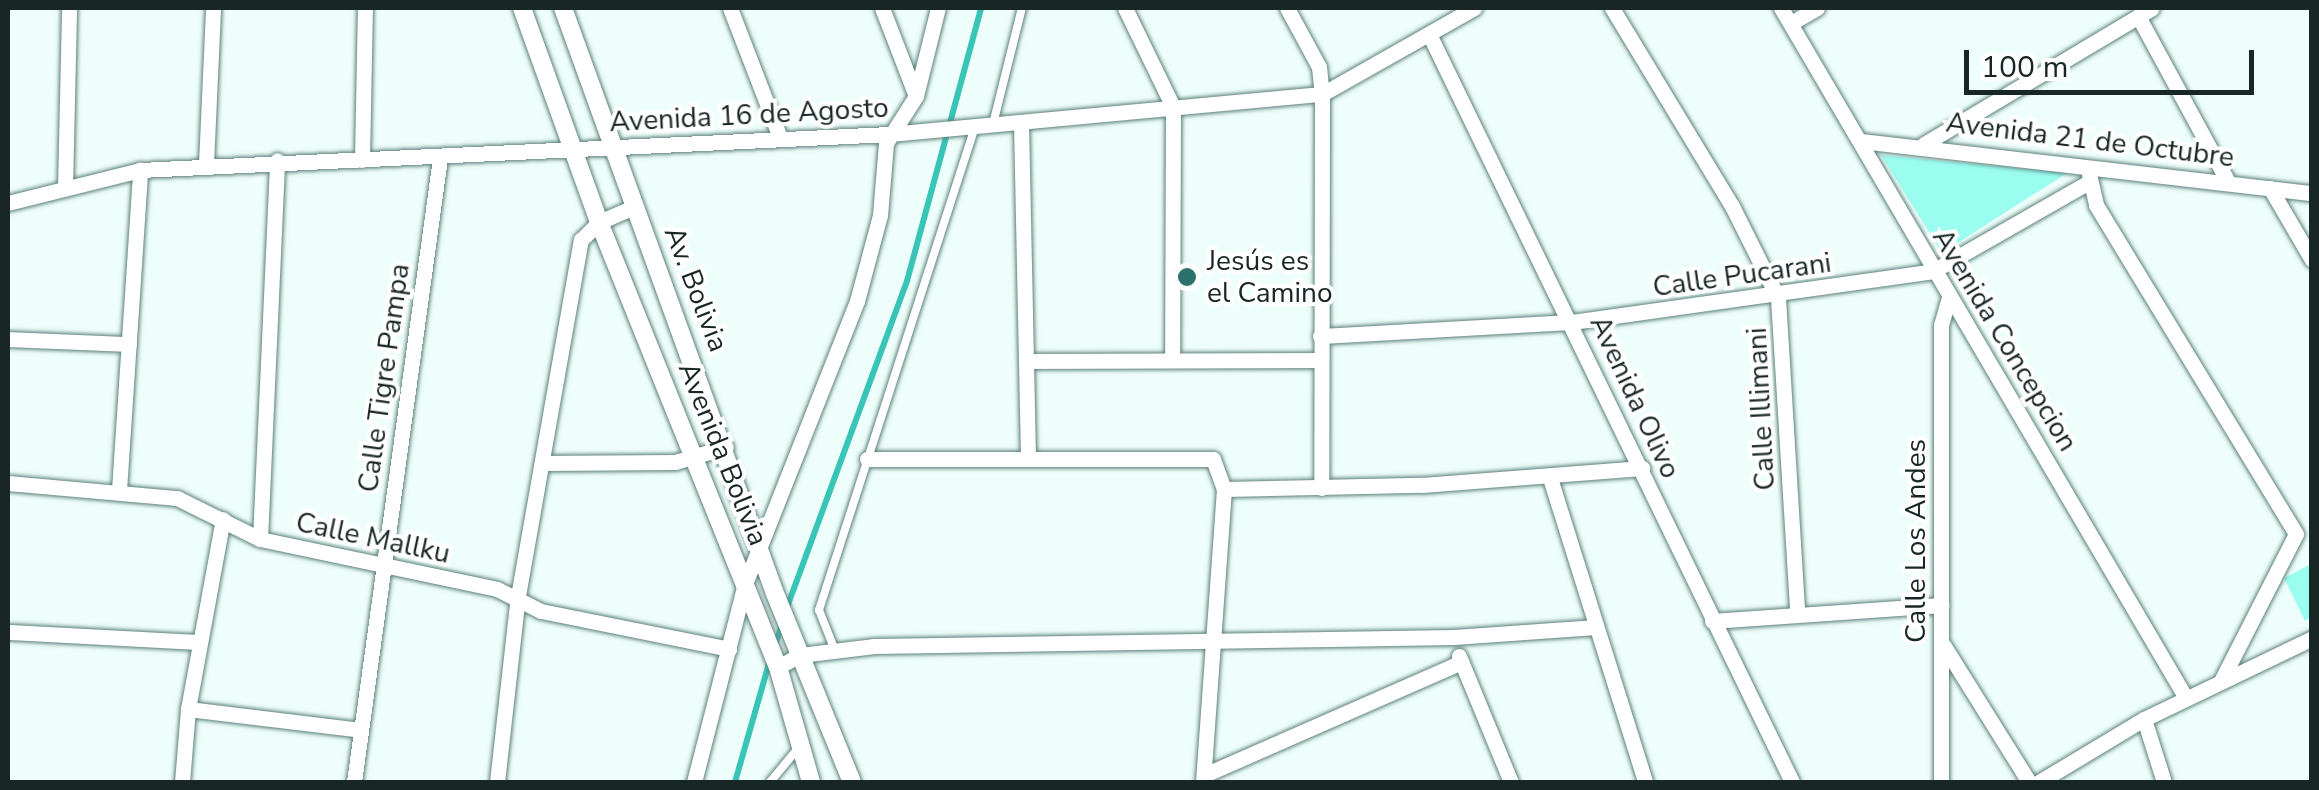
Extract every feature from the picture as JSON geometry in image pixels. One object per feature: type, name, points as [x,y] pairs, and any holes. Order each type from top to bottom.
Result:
[{"type":"street","points":[[65,188],[70,8]]},
{"type":"street","points":[[206,164],[213,8]]},
{"type":"street","points":[[362,160],[365,8]]},
{"type":"street","points":[[522,8],[574,149]]},
{"type":"street","name":"Av. Bolivia","points":[[563,8],[726,447],[774,590],[852,782]]},
{"type":"street","points":[[730,8],[779,135]]},
{"type":"street","points":[[882,8],[916,96]]},
{"type":"street","points":[[694,782],[745,584],[856,300],[880,215],[889,134],[916,96],[938,8]]},
{"type":"street","points":[[1125,8],[1173,106],[1172,359]]},
{"type":"street","points":[[1287,8],[1319,67],[1322,94],[1321,488]]},
{"type":"street","name":"Avenida 16 de Agosto","points":[[8,203],[140,170],[206,164],[440,158],[779,135],[889,134],[1322,94],[1474,8]]},
{"type":"street","name":"Calle Illimani","points":[[1612,8],[1732,206],[1778,298],[1797,612]]},
{"type":"street","name":"Avenida Concepcion","points":[[1781,8],[1861,141],[1948,300],[2186,698]]},
{"type":"street","points":[[1791,23],[1817,8]]},
{"type":"street","points":[[1924,144],[2145,12],[2228,182]]},
{"type":"street","name":"Avenida Olivo","points":[[1430,34],[1792,782]]},
{"type":"street","points":[[1021,123],[1028,457]]},
{"type":"street","name":"Avenida 21 de Octubre","points":[[1861,141],[1924,144],[2312,193]]},
{"type":"street","name":"Avenida Bolivia","points":[[574,149],[599,222],[778,667],[811,782]]},
{"type":"street","name":"Calle Tigre Pampa","points":[[354,782],[440,158]]},
{"type":"street","points":[[260,539],[277,160]]},
{"type":"street","points":[[2091,165],[2088,184],[2304,534],[2221,681]]},
{"type":"street","points":[[119,490],[140,170]]},
{"type":"street","name":"Calle Pucarani","points":[[1320,336],[1572,322],[1778,298],[1933,271],[2088,184]]},
{"type":"street","points":[[2270,188],[2312,260]]},
{"type":"street","points":[[497,782],[518,596],[580,240],[599,222],[636,206]]},
{"type":"street","name":"Calle Los Andes","points":[[1941,782],[1941,325],[1948,300]]},
{"type":"street","points":[[8,339],[129,344]]},
{"type":"street","points":[[1026,362],[1320,360]]},
{"type":"street","points":[[542,463],[695,458],[726,447]]},
{"type":"street","points":[[868,459],[1204,455],[1218,465],[1224,489],[1204,779],[1460,662]]},
{"type":"street","points":[[1224,489],[1550,478],[1642,468]]},
{"type":"street","points":[[1550,478],[1645,782]]},
{"type":"street","name":"Calle Mallku","points":[[8,483],[176,498],[260,539],[518,596],[541,611],[728,649]]},
{"type":"street","points":[[182,782],[188,709],[224,519]]},
{"type":"street","points":[[1712,621],[1797,612],[1941,605]]},
{"type":"street","points":[[778,667],[800,655],[834,648],[1454,637],[1596,627]]},
{"type":"street","points":[[8,632],[200,642]]},
{"type":"street","points":[[1454,637],[1460,662],[1511,782]]},
{"type":"street","points":[[2039,782],[2144,719],[2312,638]]},
{"type":"street","points":[[1942,643],[2029,782]]},
{"type":"street","points":[[188,709],[361,730]]},
{"type":"street","points":[[2144,719],[2164,782]]},
{"type":"lane","points":[[992,126],[1022,8]]},
{"type":"lane","points":[[834,648],[818,610],[975,128]]},
{"type":"lane","points":[[770,782],[800,746]]},
{"type":"shaded area","points":[[1881,155],[2067,173],[1942,253]]},
{"type":"shaded area","points":[[2311,564],[2311,617],[2305,621],[2284,578]]},
{"type":"waterway","points":[[786,610],[907,281],[981,8]]},
{"type":"waterway","points":[[774,648],[783,622]]},
{"type":"waterway","points":[[735,782],[770,660]]},
{"type":"place","name":"Jesús es el Camino","points":[[1187,277]]}]
